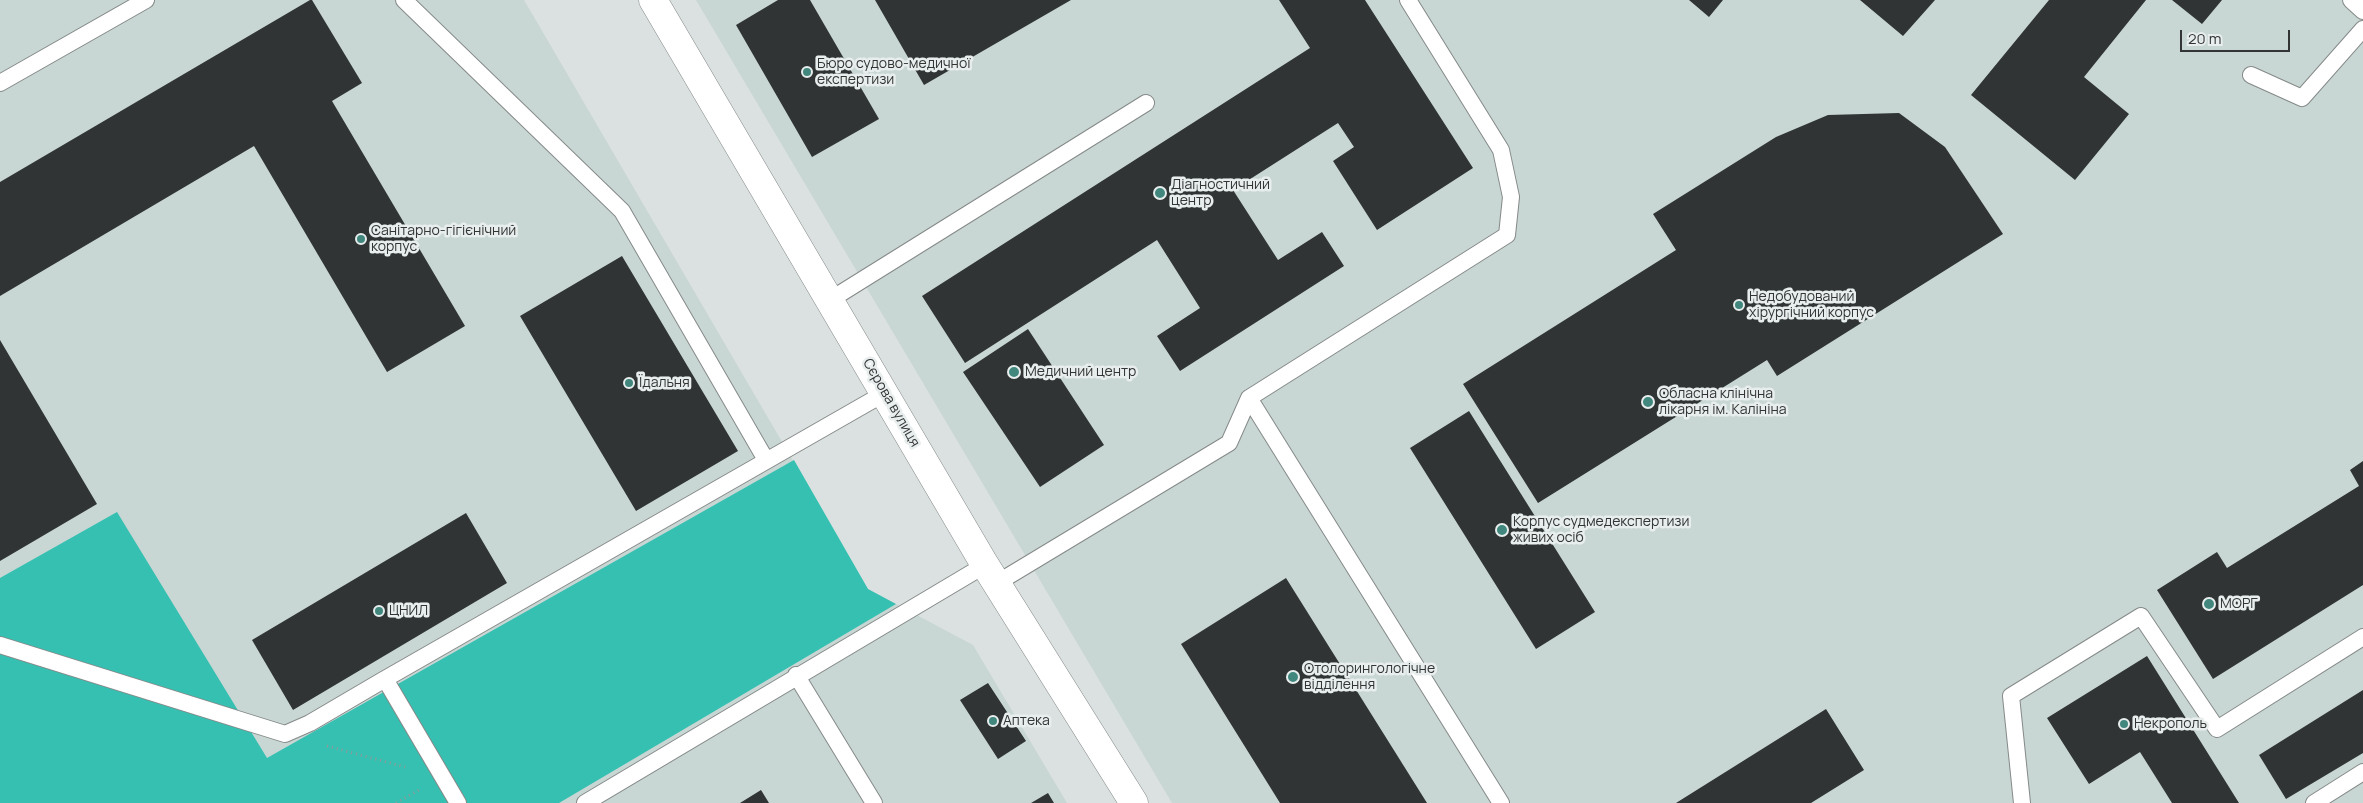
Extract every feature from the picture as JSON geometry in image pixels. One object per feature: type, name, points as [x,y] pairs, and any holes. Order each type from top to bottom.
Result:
[{"type":"street","name":"Сєрова вулиця","points":[[652,0],[991,574],[1134,803]]},
{"type":"lane","points":[[0,83],[146,0]]},
{"type":"lane","points":[[404,0],[622,211],[766,460]]},
{"type":"lane","points":[[585,803],[796,675],[991,574],[1229,442],[1249,398],[1508,235],[1511,197],[1500,150],[1408,0]]},
{"type":"lane","points":[[2351,0],[2363,11]]},
{"type":"lane","points":[[2251,75],[2302,98],[2363,29]]},
{"type":"lane","points":[[830,300],[1146,103]]},
{"type":"lane","points":[[0,646],[285,734],[310,723],[885,393]]},
{"type":"lane","points":[[1249,398],[1501,803]]},
{"type":"lane","points":[[2022,803],[2011,696],[2141,616],[2217,729],[2363,636]]},
{"type":"lane","points":[[796,675],[874,803]]},
{"type":"lane","points":[[385,679],[458,803]]},
{"type":"lane","points":[[2314,803],[2363,772]]},
{"type":"shaded area","points":[[0,0],[524,0],[868,589],[973,645],[1067,803],[0,803]]},
{"type":"shaded area","name":"Обласна клінічна лікарня ім. Калініна","points":[[696,0],[2363,0],[2363,803],[1172,803]]},
{"type":"green space","points":[[794,460],[868,589],[896,604],[559,803],[0,803],[0,578],[117,512],[267,758]]},
{"type":"building","name":"Санітарно-гігієнічний корпус","points":[[312,0],[362,83],[332,101],[465,326],[387,372],[254,146],[0,296],[0,182]]},
{"type":"building","name":"Бюро судово-медичної експертизи","points":[[778,0],[810,0],[879,119],[812,157],[736,25]]},
{"type":"building","points":[[875,0],[1071,0],[924,85]]},
{"type":"building","points":[[1279,0],[1365,0],[1473,168],[1377,230],[1333,161],[1354,147],[1338,123],[1233,190],[1278,260],[1322,232],[1344,266],[1180,371],[1157,336],[1200,308],[1157,240],[965,363],[922,296],[1310,48]]},
{"type":"building","points":[[1689,0],[1723,0],[1709,17]]},
{"type":"building","points":[[1860,0],[1935,0],[1903,36]]},
{"type":"building","points":[[2049,0],[2146,0],[2084,77],[2129,114],[2075,180],[1971,95]]},
{"type":"building","points":[[2172,0],[2222,0],[2202,24]]},
{"type":"building","name":"Недобудований хірургічний корпус","points":[[1899,113],[1945,147],[2003,234],[1777,376],[1767,360],[1538,503],[1463,384],[1676,250],[1653,214],[1776,137],[1828,115]]},
{"type":"building","name":"Їдальня","points":[[622,256],[738,451],[636,511],[520,316]]},
{"type":"building","points":[[1028,329],[1104,445],[1040,487],[963,372]]},
{"type":"building","points":[[0,340],[97,504],[0,561]]},
{"type":"building","name":"Корпус судмедекспертизи живих осіб","points":[[1469,411],[1595,612],[1536,649],[1410,448]]},
{"type":"building","points":[[2363,461],[2363,585],[2213,679],[2157,590],[2217,552],[2227,568],[2359,486],[2350,470]]},
{"type":"building","name":"ЦНИЛ","points":[[466,513],[507,583],[293,710],[252,640]]},
{"type":"building","points":[[1286,578],[1427,803],[1280,803],[1181,644]]},
{"type":"building","points":[[2147,656],[2239,803],[2172,803],[2140,752],[2089,784],[2047,718]]},
{"type":"building","name":"Аптека","points":[[988,683],[1026,741],[998,759],[960,700]]},
{"type":"building","points":[[2363,690],[2363,753],[2286,799],[2259,755]]},
{"type":"building","points":[[1826,709],[1864,770],[1811,803],[1676,803]]},
{"type":"building","points":[[761,790],[769,803],[740,803]]},
{"type":"building","points":[[1048,793],[1054,803],[1031,803]]},
{"type":"place","name":"Бюро судово-медичної експертизи","points":[[807,72]]},
{"type":"place","name":"Діагностичний центр","points":[[1160,193]]},
{"type":"place","name":"Санітарно-гігієнічний корпус","points":[[361,239]]},
{"type":"place","name":"Недобудований хірургічний корпус","points":[[1739,305]]},
{"type":"place","name":"Медичний центр","points":[[1014,372]]},
{"type":"place","name":"Їдальня","points":[[629,383]]},
{"type":"place","name":"Обласна клінічна лікарня ім. Калініна","points":[[1648,402]]},
{"type":"place","name":"Корпус судмедекспертизи живих осіб","points":[[1502,530]]},
{"type":"place","name":"МОРГ","points":[[2209,604]]},
{"type":"place","name":"ЦНИЛ","points":[[379,611]]},
{"type":"place","name":"Отолорингологічне відділення","points":[[1293,677]]},
{"type":"place","name":"Аптека","points":[[993,721]]},
{"type":"place","name":"Некрополь","points":[[2124,724]]}]
